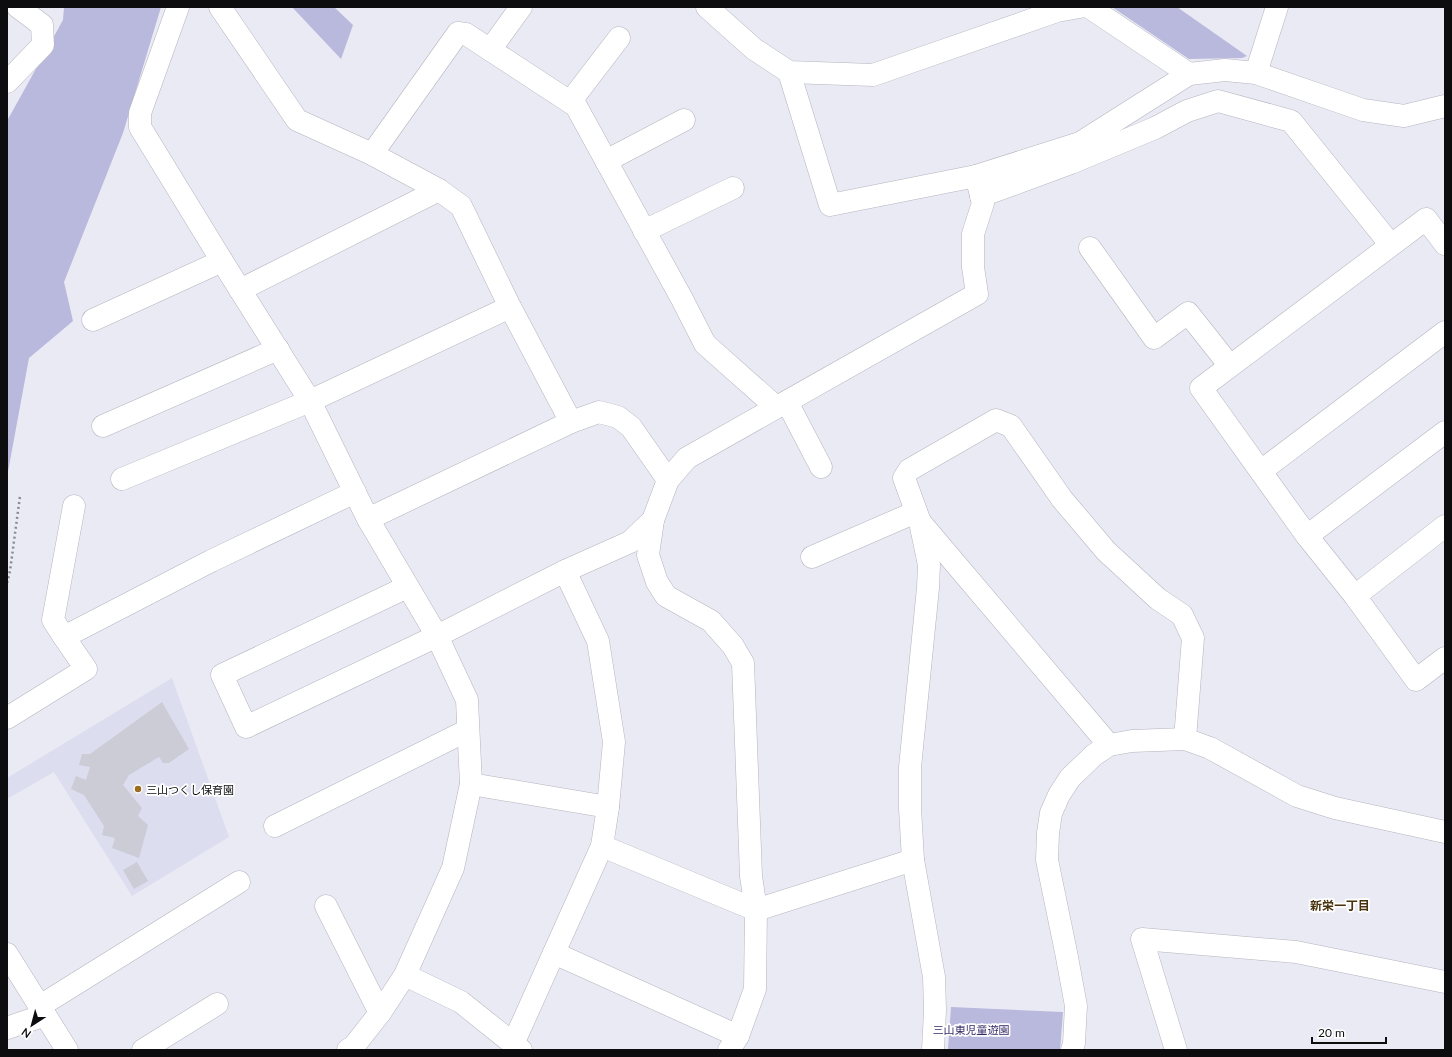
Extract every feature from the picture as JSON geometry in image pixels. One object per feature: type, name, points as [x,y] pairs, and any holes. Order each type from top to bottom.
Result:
[{"type":"street","points":[[7,82],[44,45],[42,25],[18,7]]},
{"type":"street","points":[[178,7],[140,113],[140,127],[310,401],[368,519],[407,587],[438,636],[467,700],[471,784],[453,868],[405,975],[380,1013],[354,1046],[348,1050]]},
{"type":"street","points":[[220,7],[297,120],[372,154],[439,190],[462,206],[510,307],[571,422]]},
{"type":"street","points":[[490,50],[521,7]]},
{"type":"street","points":[[707,7],[754,49],[789,72],[873,75],[1058,9],[1080,7]]},
{"type":"street","points":[[1090,7],[1188,74]]},
{"type":"street","points":[[1256,72],[1277,7]]},
{"type":"street","points":[[372,154],[458,33],[466,34],[576,106],[705,344],[782,405],[821,467]]},
{"type":"street","points":[[570,102],[619,38]]},
{"type":"street","points":[[978,186],[1080,143],[1188,74],[1225,70],[1256,72],[1363,110],[1404,116],[1445,106]]},
{"type":"street","points":[[789,72],[830,205],[978,186],[1037,176],[1155,128],[1187,111],[1218,101],[1291,121],[1391,245]]},
{"type":"street","points":[[606,161],[684,120]]},
{"type":"street","points":[[554,953],[734,1043],[755,989],[756,910],[752,876],[743,663],[733,646],[711,621],[666,596],[658,582],[648,554],[653,520],[668,480],[688,458],[977,294],[973,267],[973,234],[983,203],[978,186]]},
{"type":"street","points":[[644,232],[734,188]]},
{"type":"street","points":[[240,290],[439,190]]},
{"type":"street","points":[[1445,244],[1426,219],[1201,388],[1308,536],[1416,680],[1445,658]]},
{"type":"street","points":[[1090,248],[1154,338],[1188,313],[1230,366]]},
{"type":"street","points":[[93,320],[222,261]]},
{"type":"street","points":[[122,479],[310,401],[510,307]]},
{"type":"street","points":[[1261,471],[1445,332]]},
{"type":"street","points":[[102,426],[278,349]]},
{"type":"street","points":[[368,519],[571,422],[599,412],[618,417],[631,426],[668,480]]},
{"type":"street","points":[[933,1050],[935,1010],[934,977],[913,860],[910,808],[910,767],[929,565],[918,517],[904,478],[909,470],[996,420],[1011,426],[1062,499],[1106,551],[1158,599],[1182,615],[1193,638],[1185,739]]},
{"type":"street","points":[[1308,536],[1445,432]]},
{"type":"street","points":[[64,637],[211,561],[354,492]]},
{"type":"street","points":[[7,718],[86,669],[52,620],[74,506]]},
{"type":"street","points":[[812,557],[918,517]]},
{"type":"street","points":[[918,517],[1109,745]]},
{"type":"street","points":[[407,587],[222,675],[246,727],[438,636],[565,571],[630,542],[653,520]]},
{"type":"street","points":[[1354,596],[1445,526]]},
{"type":"street","points":[[405,975],[461,1002],[517,1047],[554,953],[602,846],[608,807],[614,742],[598,641],[565,571]]},
{"type":"street","points":[[276,826],[468,730]]},
{"type":"street","points":[[1072,1050],[1074,1043],[1076,1006],[1047,860],[1048,833],[1051,813],[1059,795],[1070,778],[1094,755],[1109,745],[1132,741],[1185,739],[1210,748],[1297,796],[1335,808],[1445,832]]},
{"type":"street","points":[[471,784],[608,807]]},
{"type":"street","points":[[602,846],[756,910],[913,860]]},
{"type":"street","points":[[7,1028],[42,1010],[239,882]]},
{"type":"street","points":[[326,906],[380,1013]]},
{"type":"street","points":[[1176,1050],[1142,939],[1296,952],[1445,982]]},
{"type":"street","points":[[7,954],[67,1050]]},
{"type":"street","points":[[143,1050],[217,1004]]},
{"type":"path","points":[[7,583],[20,496]]},
{"type":"shaded area","name":"三山つくし保育園","points":[[172,678],[229,837],[132,896],[54,772],[7,799],[7,778]]},
{"type":"green space","points":[[64,7],[161,7],[123,133],[64,282],[73,321],[29,358],[7,477],[7,121],[63,20]]},
{"type":"green space","points":[[292,7],[334,7],[353,25],[341,59]]},
{"type":"green space","points":[[1112,7],[1177,7],[1247,56],[1242,58],[1189,59]]},
{"type":"green space","name":"三山東児童遊園","points":[[951,1007],[1063,1012],[1060,1050],[948,1050]]},
{"type":"building","points":[[162,702],[189,749],[169,763],[163,763],[159,757],[129,775],[123,785],[142,808],[138,816],[148,825],[139,858],[112,848],[115,838],[102,835],[104,826],[84,795],[71,789],[76,776],[86,780],[90,767],[79,765],[82,754],[90,754]]},
{"type":"building","points":[[137,862],[148,881],[134,889],[123,870]]},
{"type":"place","name":"三山つくし保育園","points":[[138,789]]},
{"type":"district","name":"新栄一丁目","points":[[1340,905]]}]
